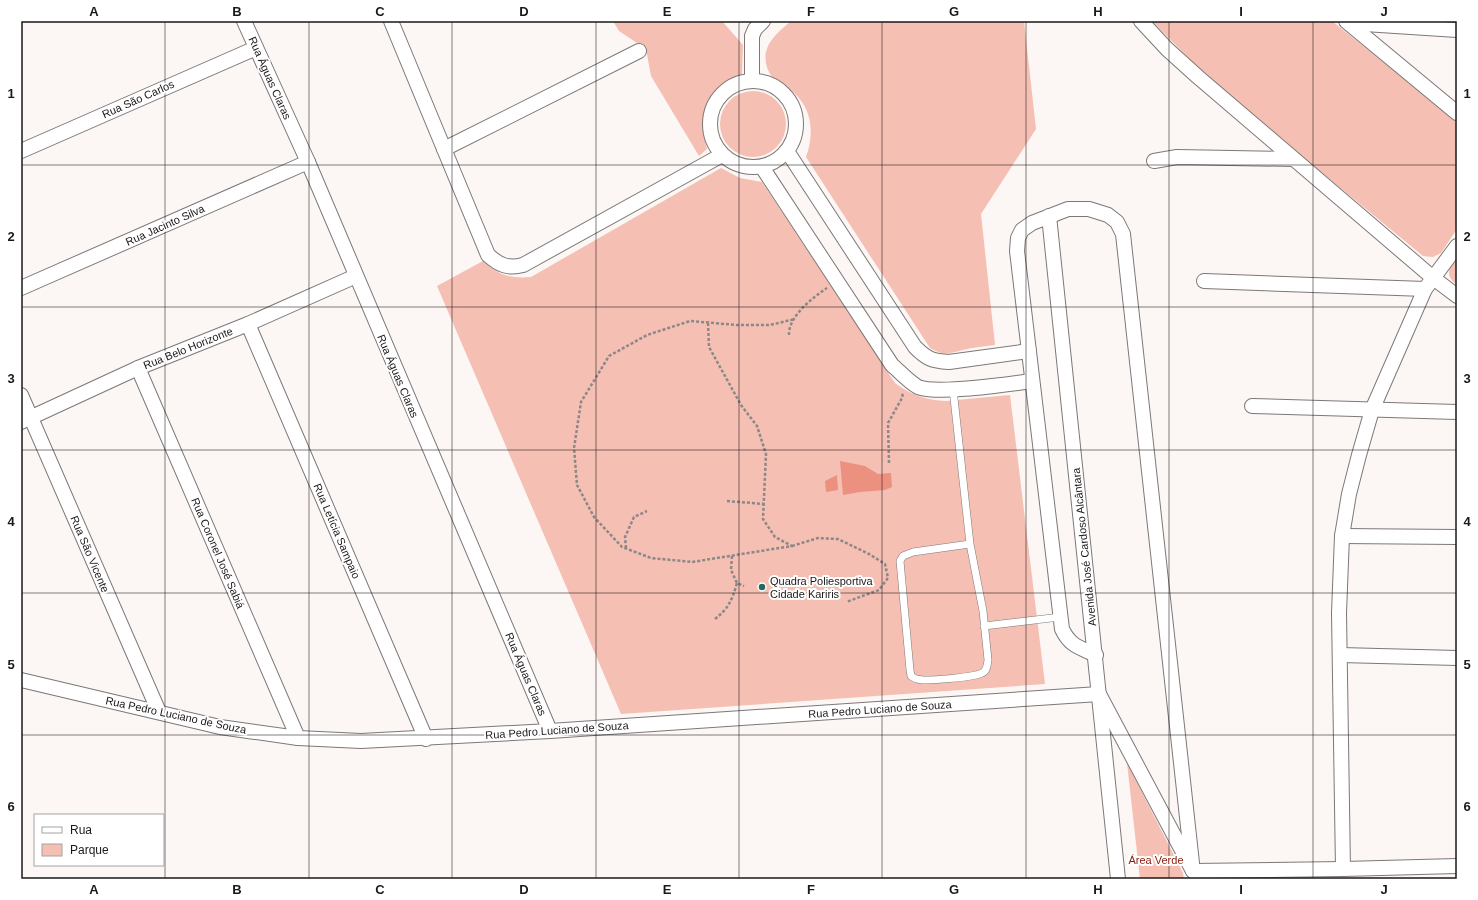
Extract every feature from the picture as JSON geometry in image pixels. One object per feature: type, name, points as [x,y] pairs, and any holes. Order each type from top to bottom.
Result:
[{"type":"street","name":"Rua Águas Claras","points":[[244,21],[308,162],[550,731]]},
{"type":"street","points":[[391,21],[488,255],[505,266],[514,268],[530,262],[722,155]]},
{"type":"street","points":[[752,81],[752,36],[755,29],[763,21]]},
{"type":"street","points":[[1141,21],[1198,77],[1293,159],[1428,283],[1457,296]]},
{"type":"street","points":[[1348,22],[1457,30]]},
{"type":"street","points":[[1348,22],[1457,113]]},
{"type":"street","name":"Rua São Carlos","points":[[21,151],[256,48]]},
{"type":"street","points":[[444,149],[638,51]]},
{"type":"street","points":[[752,81],[766,83],[778,89],[788,99],[795,111],[797,125],[794,139],[787,151],[776,160],[762,167],[748,167],[734,164],[722,155],[714,143],[709,129],[710,115],[716,101],[725,90],[738,83],[752,81]]},
{"type":"street","points":[[787,151],[915,347],[926,358],[936,362],[949,362],[1029,351]]},
{"type":"street","points":[[1154,161],[1177,157],[1293,159]]},
{"type":"street","name":"Rua Jacinto Silva","points":[[21,288],[308,162]]},
{"type":"street","points":[[762,167],[892,365],[905,377],[918,387],[932,390],[1032,381]]},
{"type":"street","points":[[1096,654],[1071,643],[1062,629],[1017,251],[1018,238],[1022,230],[1032,223],[1068,209],[1089,209],[1108,215],[1117,222],[1123,234],[1193,875]]},
{"type":"street","name":"Avenida José Cardoso Alcântara","points":[[1049,216],[1096,654],[1118,879]]},
{"type":"street","points":[[1343,869],[1339,613],[1342,536],[1349,494],[1372,410],[1428,283],[1457,246]]},
{"type":"street","name":"Rua Belo Horizonte","points":[[26,420],[138,368],[248,324],[356,276]]},
{"type":"street","points":[[1204,281],[1428,283]]},
{"type":"street","name":"Rua Letícia Sampaio","points":[[248,324],[426,739]]},
{"type":"street","name":"Rua Coronel José Sabiá","points":[[138,368],[298,738]]},
{"type":"street","name":"Rua São Vicente","points":[[21,395],[26,420],[159,712]]},
{"type":"street","points":[[1252,406],[1457,412]]},
{"type":"street","points":[[1342,536],[1457,537]]},
{"type":"street","points":[[1340,655],[1457,658]]},
{"type":"street","name":"Rua Pedro Luciano de Souza","points":[[21,680],[220,726],[298,738],[361,741],[426,739],[1099,694]]},
{"type":"street","points":[[1099,694],[1193,875]]},
{"type":"street","points":[[1193,875],[1457,866]]},
{"type":"lane","points":[[954,389],[970,544],[983,611],[988,660],[987,668],[983,673],[975,675],[942,679],[917,679],[911,676],[904,618],[900,562],[903,556],[913,552],[970,544]]},
{"type":"lane","points":[[984,626],[1060,617]]},
{"type":"path","points":[[789,335],[789,328],[812,298],[837,281]]},
{"type":"path","points":[[795,319],[770,324],[737,325],[690,321],[647,335],[609,356],[581,402],[574,448],[577,485],[594,517],[622,547],[651,558],[692,562],[792,546],[818,538],[838,539],[885,564],[888,578],[879,590],[846,602]]},
{"type":"path","points":[[708,323],[709,347],[742,405],[757,426],[766,454],[763,519],[775,537],[792,546]]},
{"type":"path","points":[[889,462],[888,423],[902,398],[905,377]]},
{"type":"path","points":[[727,501],[764,504]]},
{"type":"path","points":[[626,548],[626,537],[634,517],[647,511]]},
{"type":"path","points":[[732,556],[731,570],[737,583],[744,586]]},
{"type":"path","points":[[715,619],[725,612],[737,583]]},
{"type":"green space","points":[[613,21],[722,21],[743,45],[742,74],[731,80],[714,95],[705,114],[704,137],[707,149],[699,156],[651,76],[646,49],[619,31]]},
{"type":"green space","points":[[791,21],[1024,21],[1036,129],[981,214],[995,345],[970,348],[945,354],[930,348],[806,157],[809,149],[811,132],[805,108],[793,92],[774,79],[768,70],[766,62],[767,48],[770,42]]},
{"type":"green space","points":[[1152,21],[1332,21],[1457,121],[1457,229],[1441,253],[1433,257],[1423,256],[1214,84]]},
{"type":"green space","points":[[747,91],[759,91],[772,96],[777,100],[784,111],[786,124],[784,137],[777,148],[766,155],[759,157],[747,157],[734,152],[725,143],[720,130],[720,118],[725,105],[734,96]]},
{"type":"green space","points":[[721,168],[740,178],[762,182],[895,383],[913,394],[925,398],[946,401],[1010,395],[1045,684],[621,714],[437,286],[483,261],[499,273],[511,277],[531,277]]},
{"type":"green space","points":[[1457,256],[1457,285],[1450,278],[1449,271]]},
{"type":"green space","name":"Área Verde","points":[[1127,763],[1183,873],[1184,879],[1140,879]]},
{"type":"shaded area","points":[[840,461],[865,466],[878,474],[891,473],[892,487],[885,490],[843,495]]},
{"type":"shaded area","points":[[837,475],[838,490],[826,492],[825,481]]},
{"type":"place","name":"Quadra Poliesportiva Cidade Kariris","points":[[762,587]]}]
